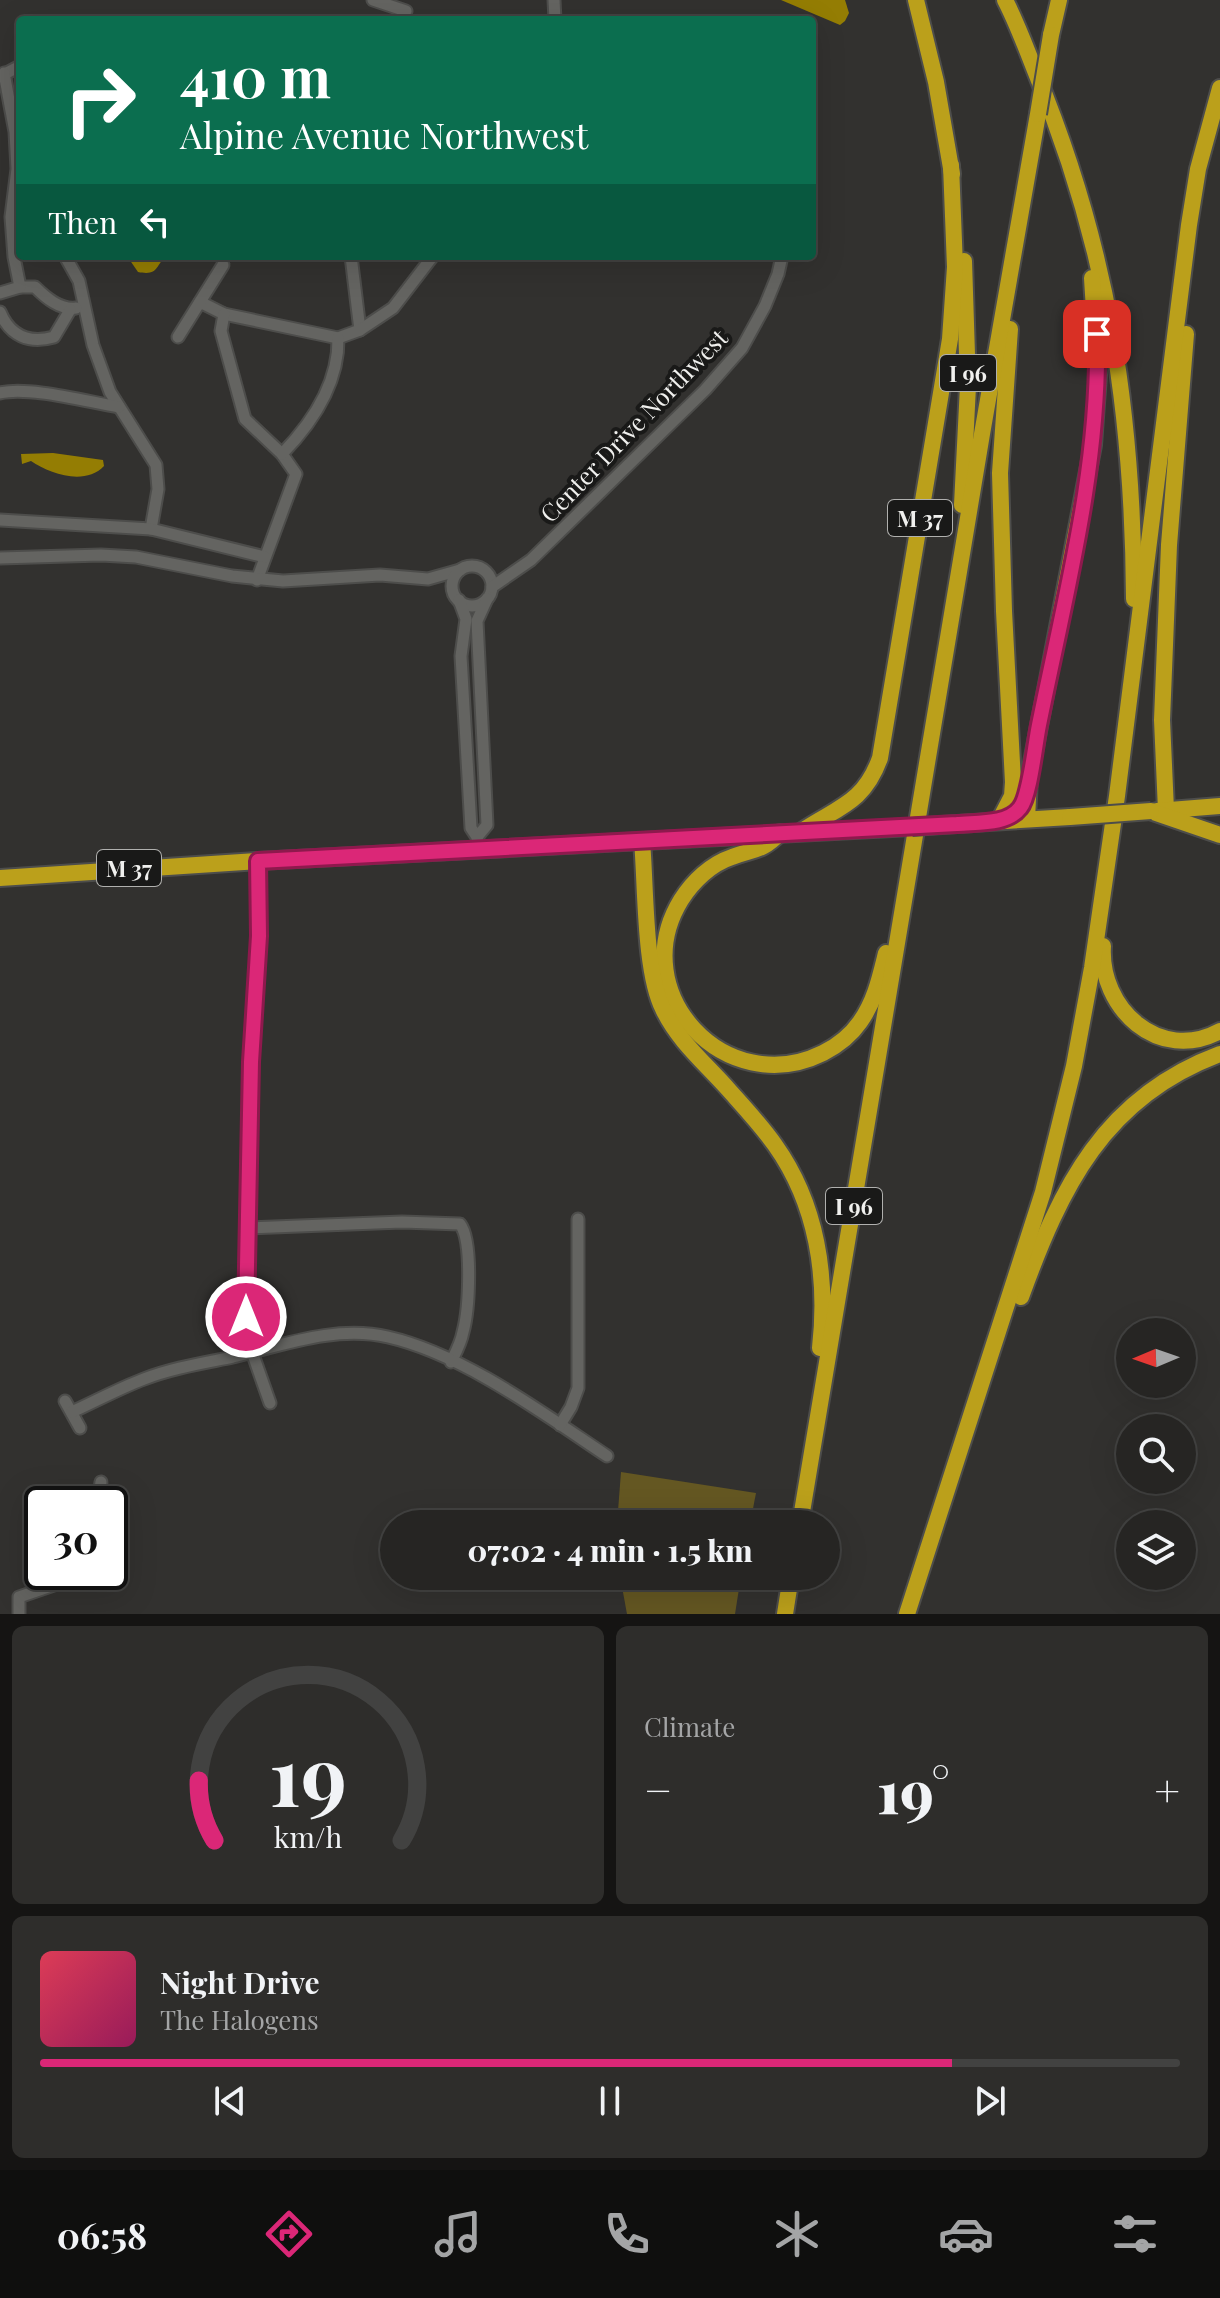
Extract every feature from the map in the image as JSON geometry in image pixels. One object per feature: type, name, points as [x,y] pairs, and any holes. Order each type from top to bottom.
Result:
[{"type":"highway","name":"I 96","points":[[803,1510],[957,583],[968,349],[963,246],[936,82],[916,0]]},
{"type":"highway","points":[[1005,0],[1077,181],[1105,294],[1125,407],[1132,496],[1134,661]]},
{"type":"highway","points":[[957,583],[1059,0]]},
{"type":"highway","points":[[907,1614],[1035,1219],[1059,1133],[1084,1017],[1198,169],[1220,88]]},
{"type":"highway","name":"M 37","points":[[801,832],[857,798],[874,774],[880,758],[950,339],[955,267],[951,165]]},
{"type":"highway","points":[[1198,169],[1197,219],[1169,545],[1159,811],[1220,806]]},
{"type":"highway","points":[[1027,819],[1035,742],[1095,433],[1098,375],[1095,295],[1077,181]]},
{"type":"highway","points":[[999,821],[1012,796],[1013,782],[1000,473],[1016,277],[1015,252]]},
{"type":"highway","points":[[999,821],[1019,811],[1027,798]]},
{"type":"highway","name":"M 37","points":[[0,878],[478,844],[544,846],[1159,811],[1220,835]]},
{"type":"highway","points":[[780,833],[764,848],[728,858],[701,875],[680,901],[667,936],[667,978],[679,1011],[699,1036],[732,1057],[753,1063],[789,1064],[809,1060],[845,1039],[859,1024],[873,998],[896,911],[907,887]]},
{"type":"highway","points":[[642,841],[651,965],[661,1007],[680,1037],[775,1145],[798,1186],[815,1235],[822,1276],[823,1310],[806,1493]]},
{"type":"highway","points":[[1102,894],[1105,977],[1112,997],[1121,1010],[1135,1023],[1165,1038],[1199,1039],[1220,1031]]},
{"type":"highway","points":[[968,1428],[989,1388],[1052,1216],[1084,1163],[1106,1133],[1143,1095],[1170,1076],[1220,1054]]},
{"type":"highway","points":[[785,1614],[789,1590]]},
{"type":"street","points":[[373,0],[406,11]]},
{"type":"street","points":[[2,75],[16,125]]},
{"type":"street","points":[[16,177],[11,217],[20,287]]},
{"type":"street","points":[[67,260],[79,281],[99,364],[110,392],[156,465],[158,489],[151,529]]},
{"type":"street","points":[[351,260],[360,330]]},
{"type":"street","points":[[200,302],[224,314],[338,338],[360,330],[393,308],[430,260]]},
{"type":"street","name":"Center Drive Northwest","points":[[490,593],[531,560],[705,390],[742,348],[765,306],[781,260]]},
{"type":"street","points":[[178,337],[223,265]]},
{"type":"street","points":[[0,293],[20,287],[35,287],[45,297],[70,310],[84,307]]},
{"type":"street","points":[[0,312],[7,327],[26,340],[42,341],[54,337],[70,310]]},
{"type":"street","points":[[224,314],[221,331],[245,419],[282,454],[296,474],[257,580]]},
{"type":"street","points":[[282,454],[307,427],[322,401],[339,359],[338,338]]},
{"type":"street","points":[[0,393],[51,395],[119,407]]},
{"type":"street","points":[[0,520],[151,529],[265,557]]},
{"type":"street","points":[[0,558],[136,557],[257,580],[380,575],[428,579],[446,587],[470,605],[490,593]]},
{"type":"street","points":[[428,579],[472,566],[485,570],[517,569]]},
{"type":"street","points":[[460,570],[453,582],[466,619],[461,656],[471,828],[478,844]]},
{"type":"street","points":[[478,844],[487,825],[477,621],[492,581],[485,570]]},
{"type":"street","points":[[258,861],[259,936],[251,1062],[246,1317],[252,1352],[270,1403]]},
{"type":"street","points":[[560,1425],[578,1388],[578,1219]]},
{"type":"street","points":[[246,1228],[402,1222],[460,1224],[465,1230],[467,1247],[467,1314],[459,1347],[451,1362]]},
{"type":"street","points":[[72,1412],[146,1378],[307,1338],[369,1334],[417,1346],[498,1386],[607,1456]]},
{"type":"street","points":[[65,1401],[80,1428]]},
{"type":"street","points":[[100,1486],[101,1482]]},
{"type":"street","points":[[19,1614],[19,1597],[39,1590]]},
{"type":"shaded area","points":[[781,0],[845,0],[849,13],[840,25]]},
{"type":"shaded area","points":[[130,260],[163,260],[150,273],[138,272]]},
{"type":"shaded area","points":[[53,453],[103,460],[104,466],[96,472],[78,477],[57,474],[31,461],[22,464],[21,454]]},
{"type":"shaded area","points":[[621,1472],[756,1493],[753,1510],[618,1510]]},
{"type":"shaded area","points":[[623,1590],[739,1590],[735,1614],[627,1614]]},
{"type":"route","points":[[246,1317],[251,1062],[259,936],[258,861],[957,824],[999,821],[1019,811],[1027,798],[1035,742],[1087,486],[1097,408],[1097,334]]}]
